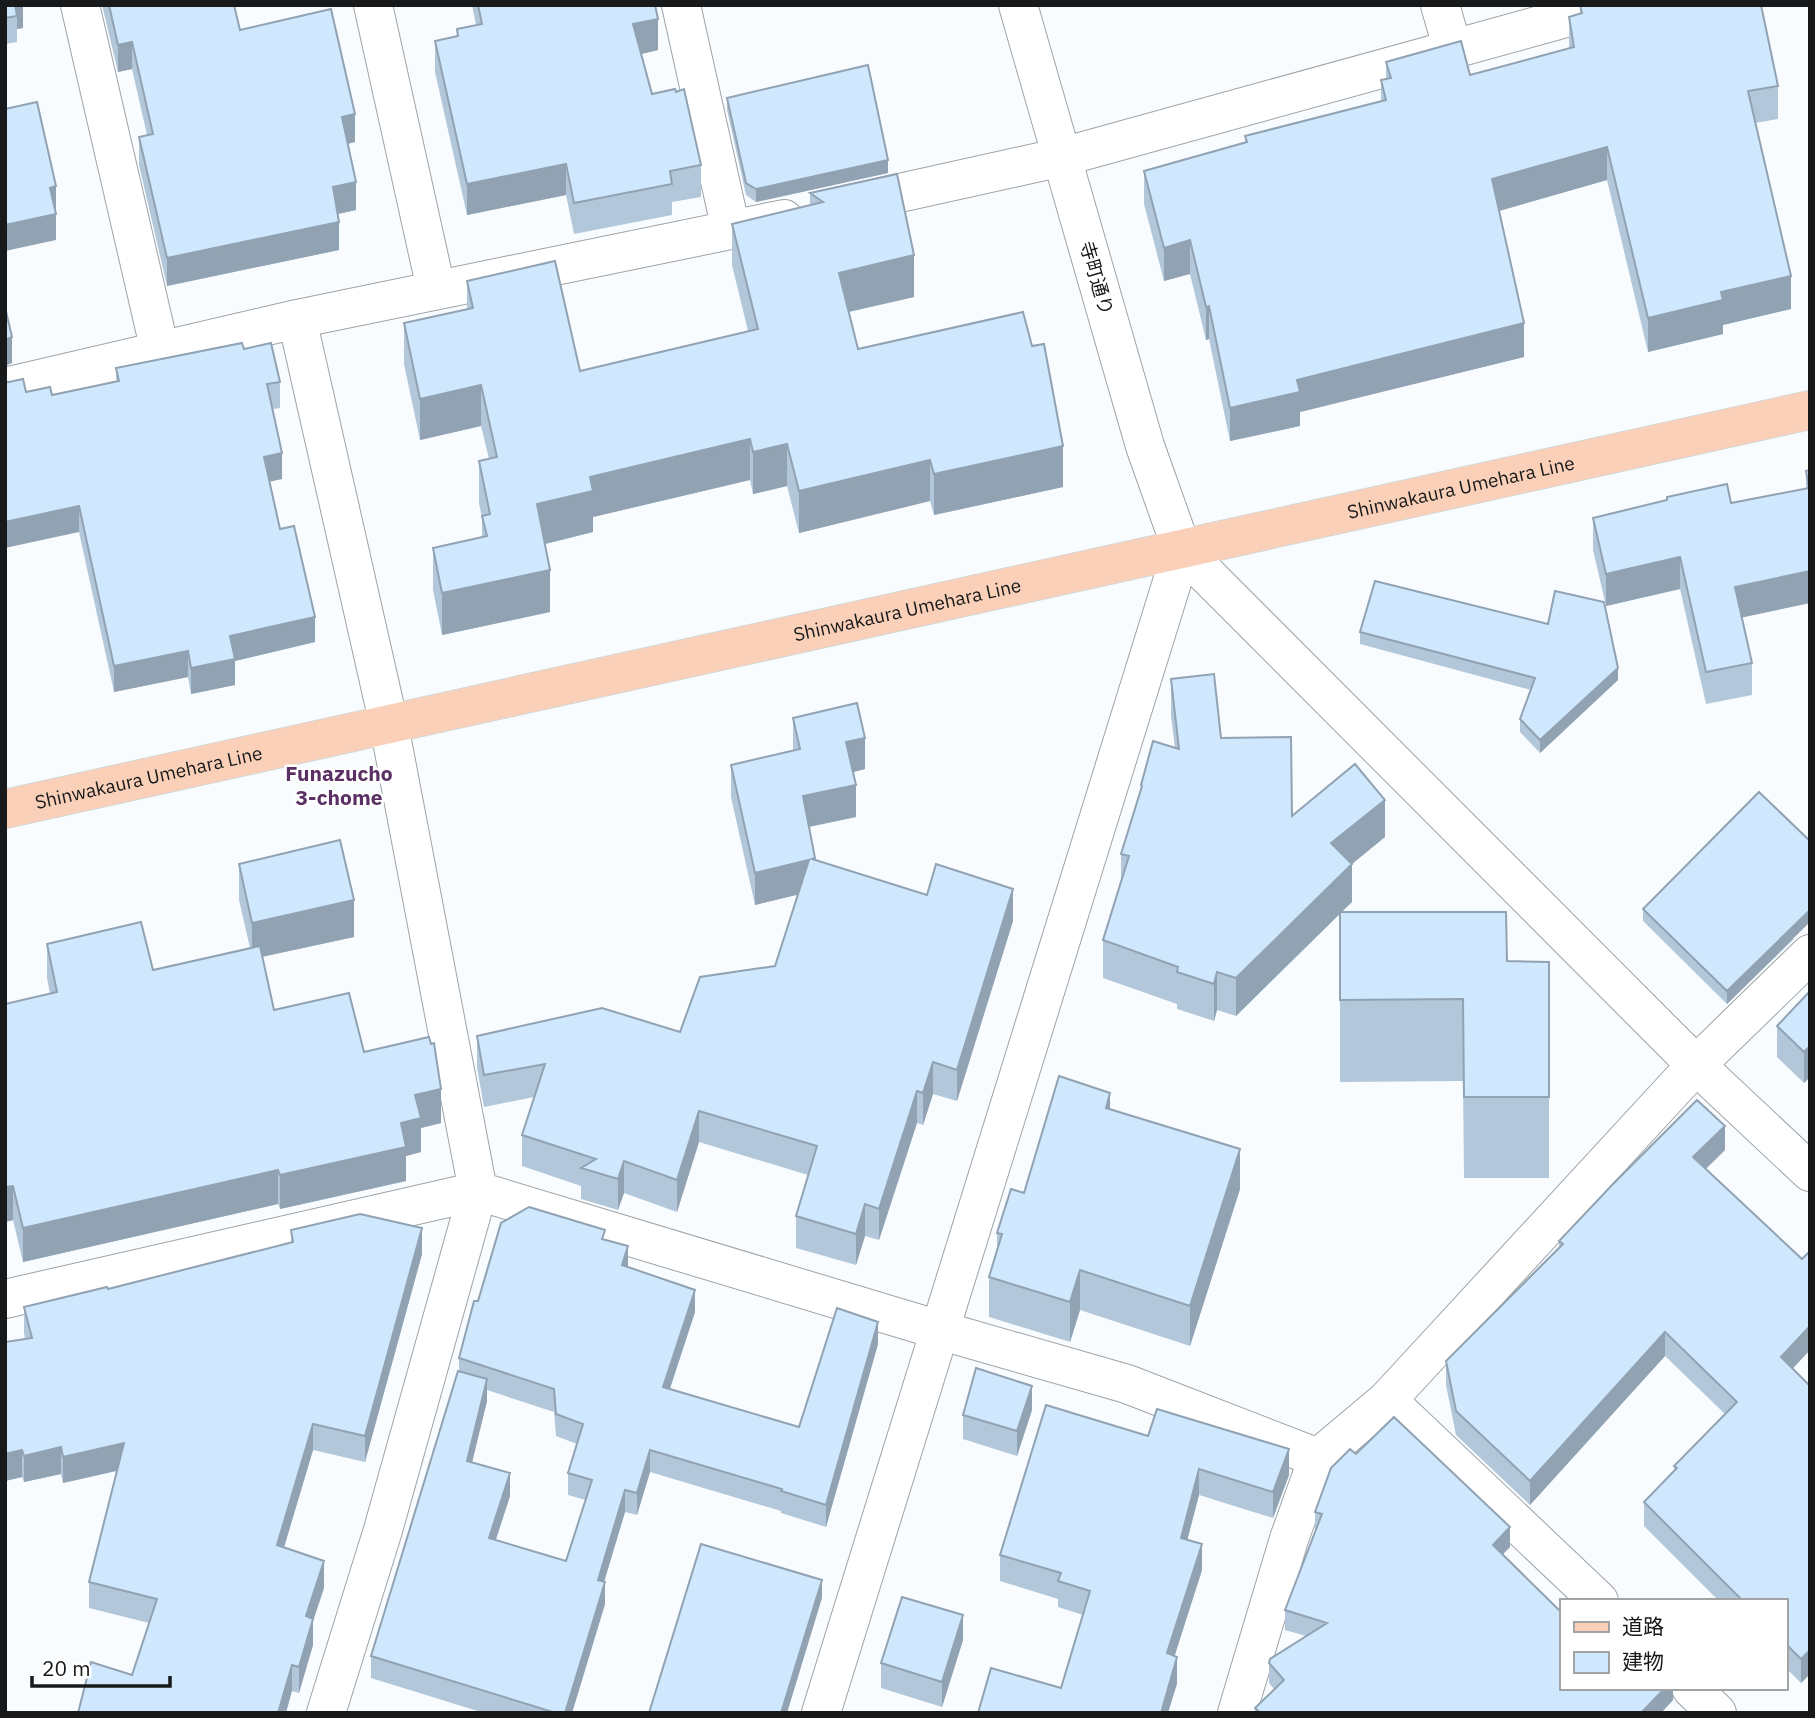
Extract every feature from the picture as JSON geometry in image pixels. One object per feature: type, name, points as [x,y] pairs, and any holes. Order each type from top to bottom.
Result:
[{"type":"main road","name":"Shinwakaura Umehara Line","points":[[5,809],[1810,410]]},
{"type":"street","points":[[80,5],[160,351]]},
{"type":"street","points":[[373,5],[436,289]]},
{"type":"street","points":[[681,5],[732,230]]},
{"type":"street","name":"寺町通り","points":[[1018,5],[1145,446],[1182,550]]},
{"type":"street","points":[[1440,5],[1453,50]]},
{"type":"street","points":[[5,387],[297,319],[732,230],[1062,157],[1613,5]]},
{"type":"street","points":[[297,319],[389,725],[478,1191],[383,1530],[327,1713]]},
{"type":"street","points":[[821,1713],[1182,550],[1696,1065],[1810,1172]]},
{"type":"street","points":[[1237,1713],[1289,1539],[1318,1458],[1387,1401],[1696,1065],[1810,954]]},
{"type":"street","points":[[5,1299],[478,1191],[1127,1384],[1318,1458]]},
{"type":"street","points":[[1387,1401],[1597,1599]]},
{"type":"street","points":[[1693,1690],[1717,1713]]},
{"type":"building","points":[[5,5],[15,5],[17,16],[5,18]]},
{"type":"building","points":[[109,5],[234,5],[240,30],[331,9],[355,114],[342,117],[356,182],[333,187],[339,222],[167,258],[139,137],[153,134],[132,42],[118,45]]},
{"type":"building","points":[[478,5],[655,5],[658,19],[633,24],[652,94],[684,89],[701,165],[670,171],[672,184],[574,203],[566,164],[467,184],[435,41],[458,36],[457,29],[482,24]]},
{"type":"building","points":[[1580,5],[1761,5],[1778,86],[1748,91],[1791,276],[1721,292],[1723,300],[1648,318],[1607,147],[1492,179],[1524,323],[1297,380],[1300,392],[1230,408],[1209,306],[1206,307],[1190,240],[1164,248],[1144,171],[1247,142],[1245,136],[1386,100],[1381,80],[1391,78],[1386,62],[1461,41],[1470,75],[1574,47],[1569,17],[1582,13]]},
{"type":"building","points":[[868,65],[888,160],[756,189],[746,183],[727,98]]},
{"type":"building","points":[[37,102],[56,186],[50,188],[56,214],[5,225],[5,109]]},
{"type":"building","points":[[897,174],[914,255],[839,273],[858,349],[1023,312],[1032,346],[1044,344],[1063,446],[934,474],[930,460],[799,491],[787,444],[753,452],[750,439],[590,477],[593,491],[537,504],[550,570],[442,593],[433,548],[487,536],[482,516],[490,514],[479,461],[497,457],[481,385],[420,399],[404,323],[473,308],[467,281],[555,261],[580,371],[758,329],[732,224],[823,202],[810,193]]},
{"type":"building","points":[[5,307],[12,337],[5,340]]},
{"type":"building","points":[[242,343],[244,349],[271,343],[280,382],[267,384],[282,453],[264,457],[280,529],[294,526],[315,617],[230,636],[235,659],[191,668],[188,651],[114,666],[79,506],[5,522],[5,382],[23,379],[26,392],[50,387],[52,395],[119,381],[116,368]]},
{"type":"building","points":[[1810,470],[1810,571],[1735,587],[1752,663],[1706,672],[1680,557],[1606,574],[1593,518],[1667,500],[1667,497],[1727,484],[1731,503],[1809,488],[1806,471]]},
{"type":"building","points":[[1375,581],[1548,624],[1555,591],[1604,602],[1618,668],[1540,740],[1520,719],[1535,678],[1360,632]]},
{"type":"building","points":[[1214,674],[1221,738],[1291,737],[1292,816],[1355,764],[1385,800],[1331,843],[1352,864],[1236,978],[1217,972],[1214,984],[1177,972],[1178,967],[1103,940],[1129,856],[1121,854],[1153,741],[1179,749],[1171,679]]},
{"type":"building","points":[[857,703],[865,738],[846,742],[856,785],[803,796],[815,858],[812,859],[927,895],[936,864],[1013,889],[957,1070],[933,1062],[923,1093],[917,1091],[879,1209],[865,1204],[856,1234],[796,1216],[817,1146],[699,1111],[677,1180],[624,1161],[618,1179],[581,1168],[596,1159],[522,1135],[545,1064],[484,1075],[477,1036],[602,1008],[680,1032],[700,977],[775,966],[809,860],[755,873],[731,765],[800,749],[793,718]]},
{"type":"building","points":[[1759,792],[1810,841],[1810,910],[1727,991],[1643,909]]},
{"type":"building","points":[[340,840],[354,900],[252,923],[239,864]]},
{"type":"building","points":[[1340,912],[1506,912],[1507,961],[1549,962],[1549,1097],[1464,1097],[1463,999],[1340,1000]]},
{"type":"building","points":[[141,922],[153,970],[260,946],[274,1010],[349,993],[364,1052],[429,1037],[431,1044],[434,1043],[441,1089],[415,1095],[421,1118],[401,1123],[406,1147],[280,1175],[278,1170],[23,1228],[13,1186],[5,1187],[5,1004],[57,992],[47,944]]},
{"type":"building","points":[[1810,991],[1810,1050],[1808,1048],[1804,1052],[1777,1026]]},
{"type":"building","points":[[1059,1076],[1110,1093],[1106,1108],[1240,1149],[1190,1306],[1080,1270],[1070,1302],[989,1277],[1002,1234],[997,1233],[1011,1189],[1024,1193]]},
{"type":"building","points":[[1697,1100],[1725,1126],[1693,1157],[1802,1259],[1810,1251],[1810,1326],[1781,1357],[1810,1386],[1810,1650],[1801,1659],[1787,1645],[1787,1599],[1741,1599],[1644,1502],[1677,1468],[1674,1466],[1737,1402],[1665,1332],[1530,1481],[1456,1411],[1446,1361],[1563,1244],[1559,1241]]},
{"type":"building","points":[[529,1207],[605,1230],[602,1239],[628,1246],[622,1265],[695,1290],[663,1387],[799,1427],[837,1308],[878,1322],[826,1505],[781,1491],[782,1489],[650,1450],[637,1493],[625,1490],[598,1580],[605,1582],[565,1713],[556,1713],[371,1656],[458,1371],[487,1379],[467,1461],[510,1473],[489,1538],[566,1561],[592,1480],[568,1473],[583,1424],[556,1414],[554,1389],[459,1358],[474,1301],[478,1301],[501,1223]]},
{"type":"building","points":[[360,1214],[422,1228],[365,1436],[313,1424],[277,1545],[324,1561],[306,1616],[313,1619],[299,1667],[292,1665],[278,1713],[78,1713],[91,1662],[132,1675],[157,1599],[89,1582],[124,1443],[63,1457],[61,1447],[24,1456],[22,1450],[5,1454],[5,1342],[32,1338],[24,1307],[107,1287],[108,1289],[293,1242],[291,1230]]},
{"type":"building","points":[[976,1368],[1032,1386],[1017,1431],[963,1415]]},
{"type":"building","points":[[1046,1405],[1148,1436],[1157,1409],[1289,1449],[1273,1492],[1199,1469],[1181,1538],[1202,1544],[1167,1653],[1177,1657],[1161,1713],[978,1713],[991,1668],[1061,1688],[1090,1591],[1058,1581],[1061,1573],[1000,1555]]},
{"type":"building","points":[[1394,1417],[1510,1527],[1493,1545],[1560,1611],[1560,1690],[1663,1690],[1641,1713],[1260,1713],[1255,1708],[1284,1680],[1269,1663],[1270,1659],[1327,1623],[1285,1610],[1322,1514],[1315,1512],[1331,1468],[1350,1449],[1356,1454]]},
{"type":"building","points":[[701,1544],[822,1580],[781,1713],[649,1713]]},
{"type":"building","points":[[902,1597],[963,1615],[942,1682],[881,1663]]},
{"type":"district","name":"Funazucho 3-chome","points":[[339,785]]}]
